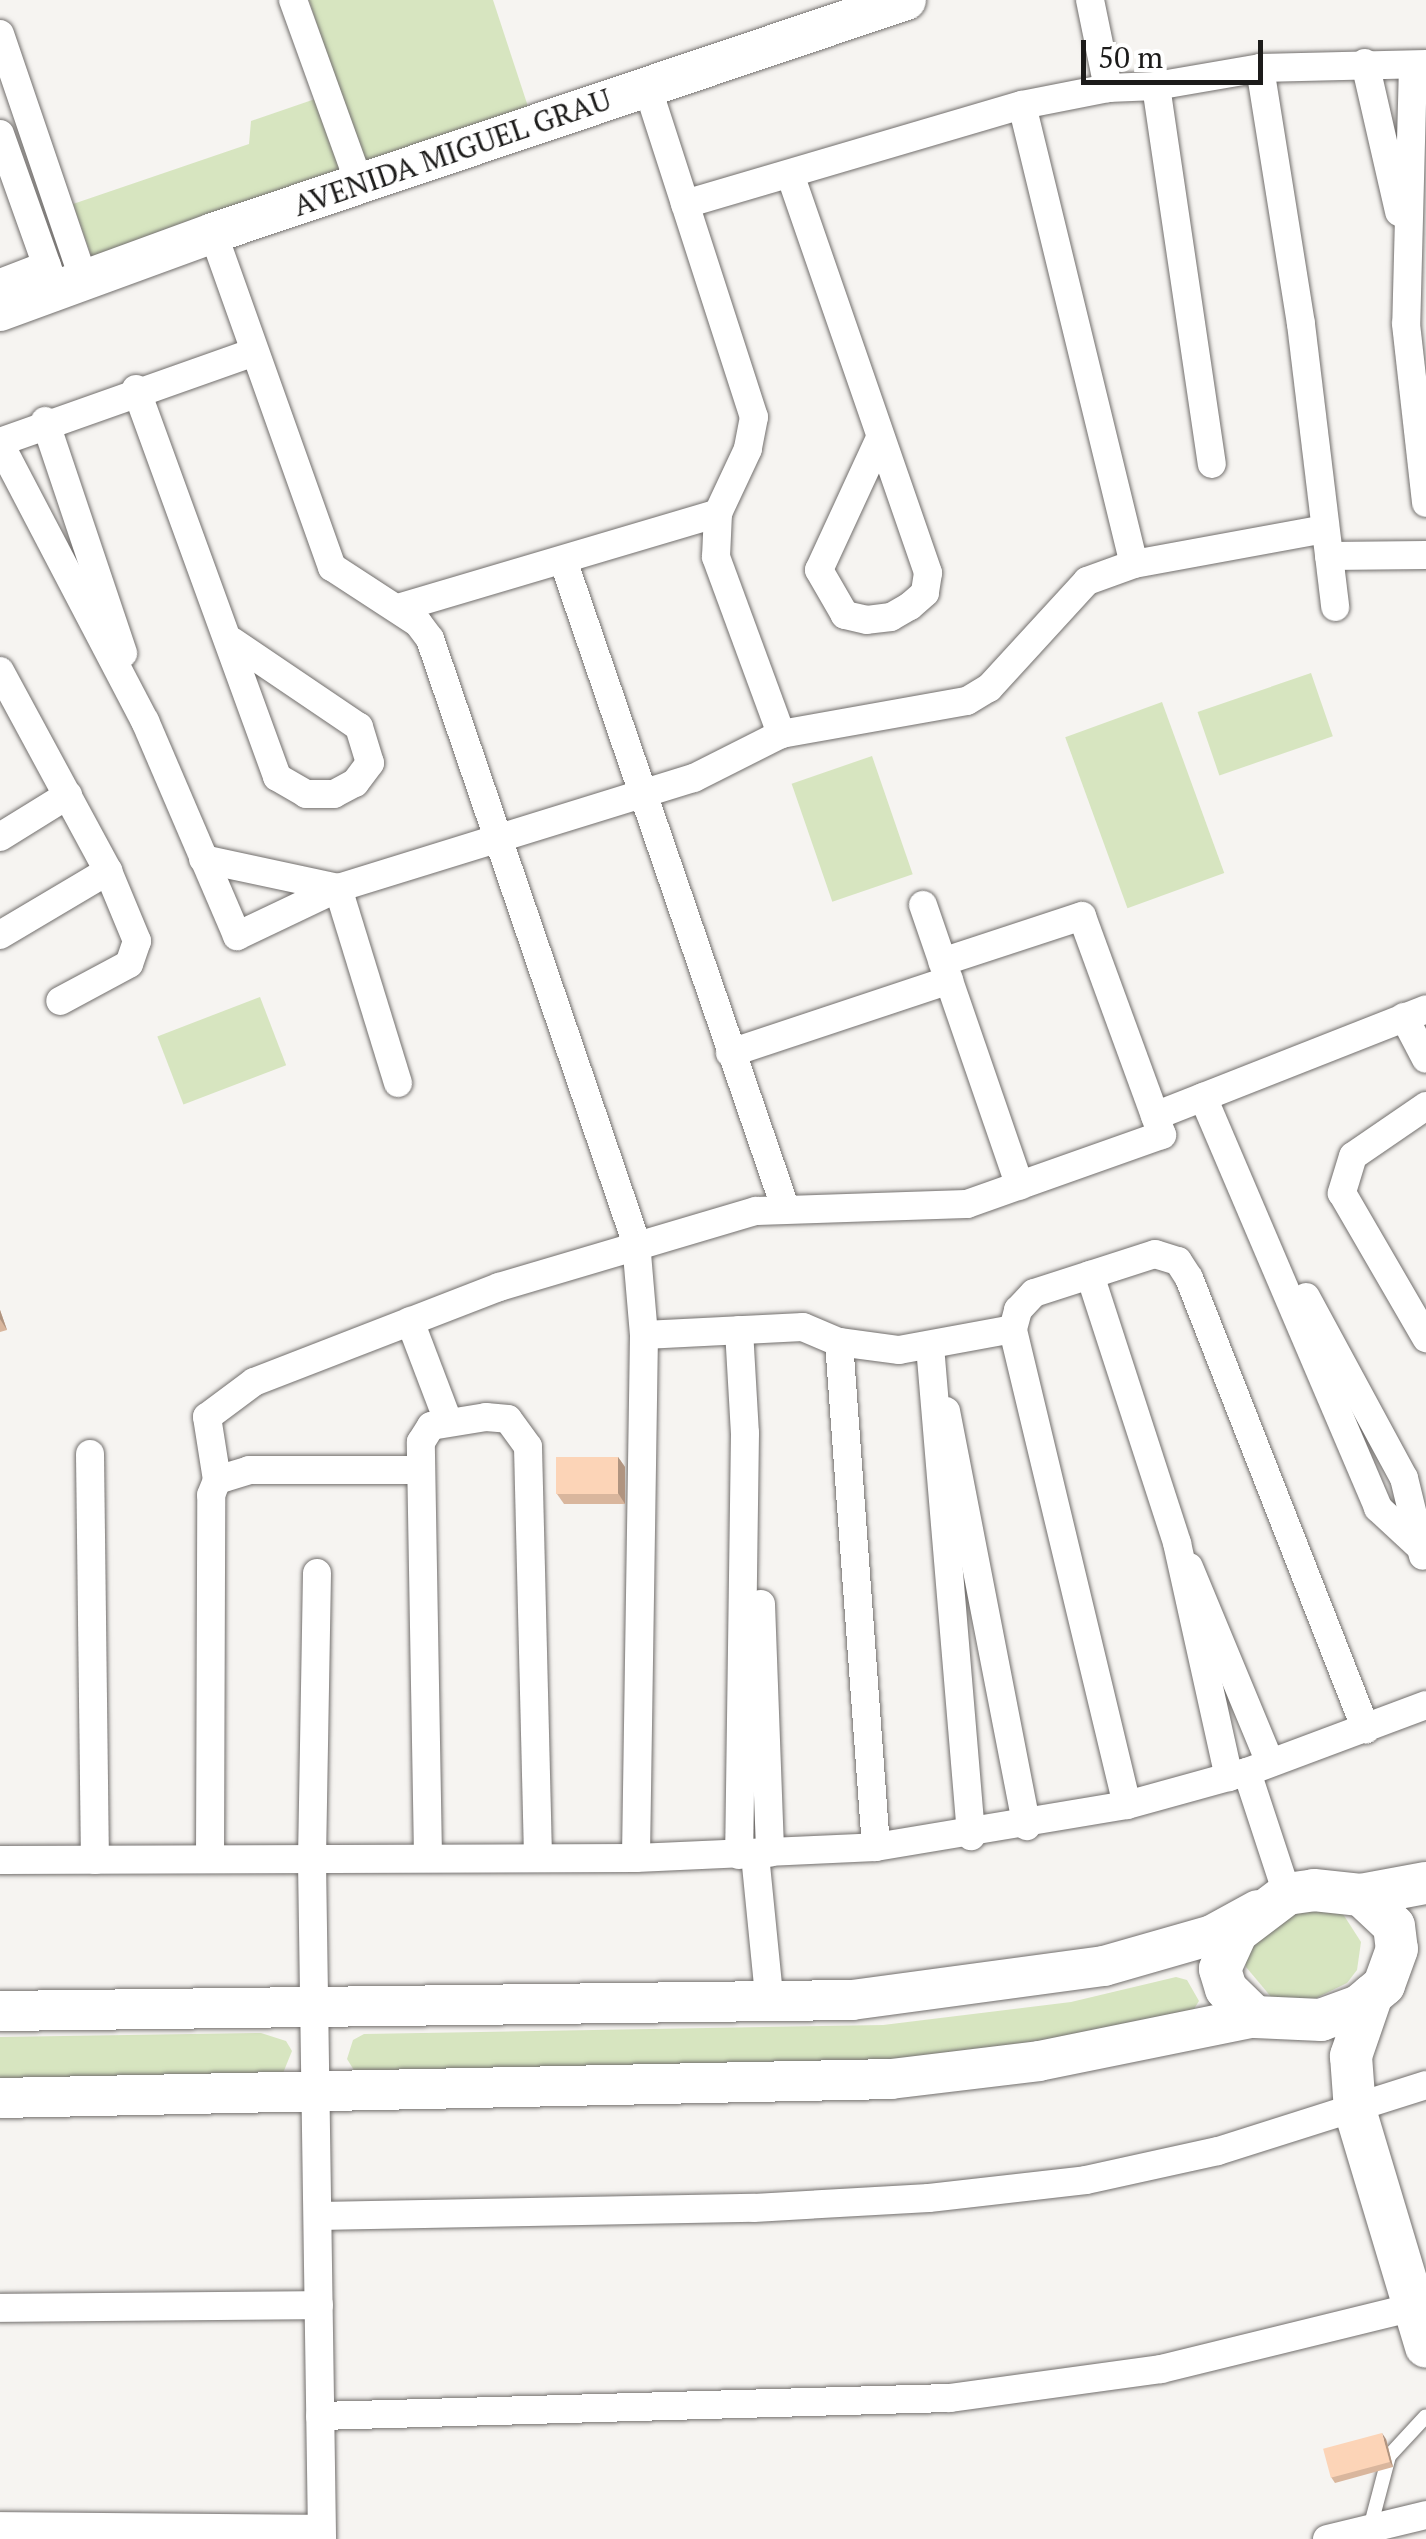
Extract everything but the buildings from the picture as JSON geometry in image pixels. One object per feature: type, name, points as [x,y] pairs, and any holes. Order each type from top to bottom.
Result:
[{"type":"main road","name":"AVENIDA MIGUEL GRAU","points":[[0,312],[63,279],[360,185],[906,0]]},
{"type":"main road","points":[[0,2011],[770,2004],[930,1994],[1054,1976],[1212,1935],[1276,1900],[1361,1894],[1426,1882]]},
{"type":"main road","points":[[1361,1894],[1394,1926],[1397,1949],[1351,2056],[1355,2110],[1422,2320]]},
{"type":"main road","points":[[1276,1900],[1237,1932],[1220,1969],[1226,1990],[1320,2059],[1355,2110]]},
{"type":"main road","points":[[0,2098],[891,2079],[1039,2061],[1267,2020],[1321,2020],[1426,1960]]},
{"type":"street","points":[[292,0],[360,185]]},
{"type":"street","points":[[1090,0],[1108,88]]},
{"type":"street","points":[[0,34],[63,279]]},
{"type":"street","points":[[685,204],[1022,105],[1108,88],[1156,86],[1260,68],[1365,63],[1419,65],[1406,324],[1426,503]]},
{"type":"street","points":[[1365,63],[1408,249]]},
{"type":"street","points":[[1260,68],[1301,324],[1336,607]]},
{"type":"street","points":[[646,86],[754,418],[748,448],[718,513],[716,557],[780,734]]},
{"type":"street","points":[[1156,86],[1212,464]]},
{"type":"street","points":[[1022,105],[1134,564]]},
{"type":"street","points":[[0,134],[63,279]]},
{"type":"street","points":[[790,174],[928,573],[925,592],[910,606],[891,618],[867,620],[845,615],[819,570],[880,438]]},
{"type":"street","points":[[213,233],[251,353],[332,567],[398,608],[430,640],[636,1242],[644,1335],[636,1858]]},
{"type":"street","points":[[0,283],[63,279]]},
{"type":"street","points":[[251,353],[46,421],[0,443],[144,721],[237,936],[338,888],[498,840],[639,791],[694,778],[780,734],[967,701],[989,688],[1070,595],[1134,564],[1327,543],[1426,555]]},
{"type":"street","points":[[136,389],[232,641],[277,777],[306,794],[334,794],[354,783],[370,763],[359,727],[232,641]]},
{"type":"street","points":[[46,421],[144,721]]},
{"type":"street","points":[[398,608],[564,563],[718,513]]},
{"type":"street","points":[[564,563],[639,791],[785,1207]]},
{"type":"street","points":[[0,671],[108,872],[132,927],[134,954],[119,971],[60,1001]]},
{"type":"street","points":[[0,837],[68,795]]},
{"type":"street","points":[[203,859],[338,888]]},
{"type":"street","points":[[0,934],[108,872]]},
{"type":"street","points":[[338,888],[398,1083]]},
{"type":"street","points":[[923,905],[1020,1186]]},
{"type":"street","points":[[210,1859],[210,1495],[218,1480],[208,1417],[254,1382],[410,1320],[636,1242],[785,1207],[947,1208],[1162,1136],[1082,916],[730,1053]]},
{"type":"street","points":[[1154,1116],[1415,1013],[1426,1058]]},
{"type":"street","points":[[1203,1097],[1263,1228],[1278,1279],[1378,1508],[1422,1554]]},
{"type":"street","points":[[1426,1106],[1353,1156],[1342,1193],[1426,1338]]},
{"type":"street","points":[[1127,1805],[1013,1330],[1018,1310],[1034,1293],[1155,1254],[1178,1261],[1189,1278],[1366,1730]]},
{"type":"street","points":[[1090,1275],[1249,1771],[1276,1900]]},
{"type":"street","points":[[410,1320],[448,1421]]},
{"type":"street","points":[[644,1335],[803,1327],[839,1342],[886,1350],[1013,1330]]},
{"type":"street","points":[[739,1330],[745,1433],[758,1540],[755,1854],[770,2004]]},
{"type":"street","points":[[839,1342],[876,1847]]},
{"type":"street","points":[[930,1346],[1027,1826]]},
{"type":"street","points":[[930,1346],[970,1836]]},
{"type":"street","points":[[428,1856],[421,1442],[432,1426],[448,1421],[508,1419],[528,1447],[538,1854]]},
{"type":"street","points":[[90,1454],[95,1860]]},
{"type":"street","points":[[218,1480],[249,1470],[420,1470]]},
{"type":"street","points":[[1177,1543],[1249,1771]]},
{"type":"street","points":[[0,2526],[321,2534],[320,2094],[312,1860],[317,1573]]},
{"type":"street","points":[[0,1860],[312,1860],[538,1854],[636,1858],[876,1847],[970,1836],[1127,1805],[1249,1771],[1426,1706]]},
{"type":"street","points":[[318,2216],[930,2198],[1086,2180],[1355,2110],[1426,2085]]},
{"type":"street","points":[[0,2308],[319,2305]]},
{"type":"street","points":[[320,2416],[950,2398],[1161,2368],[1422,2320]]},
{"type":"street","points":[[1328,2539],[1426,2515]]},
{"type":"lane","points":[[1370,2529],[1389,2456],[1426,2416]]},
{"type":"green space","points":[[309,0],[493,0],[538,137],[369,182]]},
{"type":"green space","points":[[318,98],[342,169],[98,275],[73,204],[249,144],[251,121]]},
{"type":"green space","points":[[1311,673],[1333,736],[1219,775],[1198,712]]},
{"type":"green space","points":[[1162,702],[1224,873],[1127,908],[1065,737]]},
{"type":"green space","points":[[872,756],[913,874],[832,902],[792,784]]},
{"type":"green space","points":[[260,997],[286,1065],[183,1105],[157,1036]]},
{"type":"green space","points":[[1291,1907],[1343,1914],[1361,1942],[1357,1970],[1347,1983],[1310,2001],[1272,1998],[1246,1967],[1246,1951]]},
{"type":"green space","points":[[1176,1977],[1187,1980],[1199,2001],[1187,2020],[899,2066],[357,2075],[347,2059],[353,2040],[364,2034],[883,2025],[1071,2002]]},
{"type":"green space","points":[[261,2033],[286,2041],[292,2051],[281,2078],[0,2087],[0,2037]]}]
